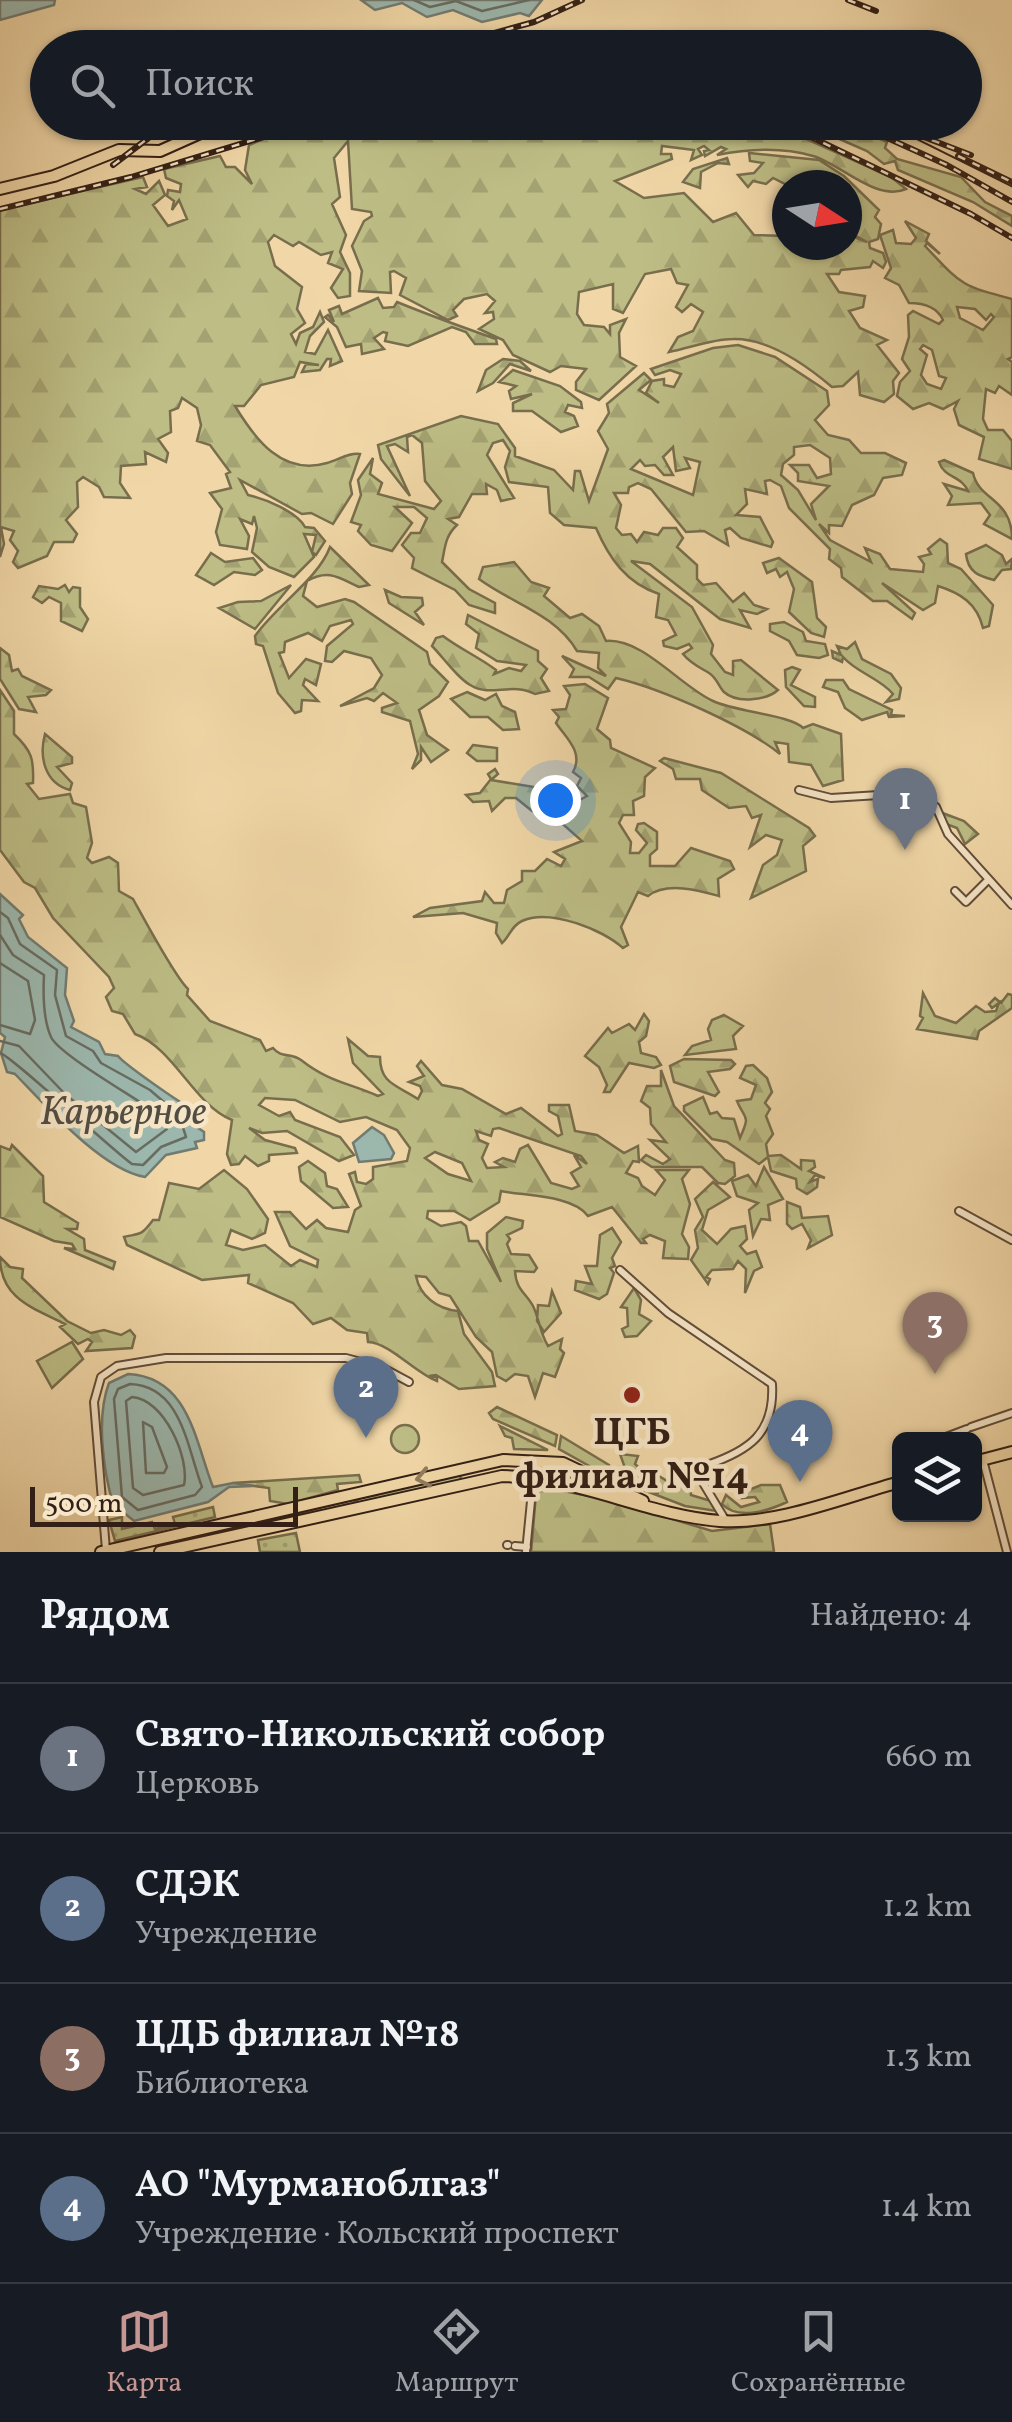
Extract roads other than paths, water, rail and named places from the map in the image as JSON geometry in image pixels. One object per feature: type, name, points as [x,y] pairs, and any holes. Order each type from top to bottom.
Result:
[{"type":"main road","points":[[0,189],[54,176],[118,150],[160,150],[183,140]]},
{"type":"main road","points":[[905,140],[1012,194]]},
{"type":"main road","points":[[982,1460],[1012,1452]]},
{"type":"main road","points":[[104,1551],[468,1468],[534,1458],[592,1475],[648,1504]]},
{"type":"main road","points":[[468,1468],[464,1474],[469,1482]]},
{"type":"main road","points":[[581,1488],[596,1486],[592,1475]]},
{"type":"main road","points":[[160,1552],[469,1482],[519,1476],[544,1478],[726,1521],[763,1517],[892,1484]]},
{"type":"street","points":[[799,790],[831,798],[879,795],[927,800],[936,807],[948,834],[1012,905]]},
{"type":"street","points":[[955,891],[966,902],[988,880]]},
{"type":"street","points":[[959,1211],[1012,1240]]},
{"type":"street","points":[[620,1270],[668,1313],[772,1384],[758,1436],[743,1453],[707,1465],[700,1478],[726,1521]]},
{"type":"street","points":[[104,1551],[94,1402],[98,1382],[116,1366],[166,1358],[328,1357],[366,1361],[409,1382]]},
{"type":"street","points":[[959,1432],[1012,1412]]},
{"type":"street","points":[[982,1471],[1007,1552]]},
{"type":"street","points":[[519,1476],[532,1491]]},
{"type":"street","points":[[510,1545],[527,1549],[532,1491],[544,1478]]},
{"type":"water","points":[[0,0],[55,0],[54,5],[0,20]]},
{"type":"water","points":[[361,0],[542,0],[529,16],[520,13],[482,22],[453,10],[427,17],[402,3],[375,10]]},
{"type":"water","name":"Карьерное","points":[[0,894],[23,915],[19,919],[28,937],[67,968],[65,995],[74,1021],[71,1027],[99,1042],[105,1054],[118,1056],[189,1107],[189,1122],[204,1132],[204,1140],[195,1142],[197,1148],[166,1155],[145,1177],[128,1172],[93,1150],[15,1074],[7,1072],[1,1053],[5,1037],[0,1033]]},
{"type":"water","points":[[372,1127],[384,1135],[394,1153],[391,1159],[359,1162],[353,1143]]},
{"type":"water","points":[[128,1374],[164,1386],[177,1399],[187,1414],[213,1487],[233,1483],[253,1486],[229,1487],[208,1502],[134,1521],[113,1504],[104,1459],[103,1411],[109,1383]]},
{"type":"railway","points":[[505,30],[534,22],[582,0]]},
{"type":"railway","points":[[848,0],[876,11]]},
{"type":"railway","points":[[113,165],[146,140]]},
{"type":"railway","points":[[0,209],[131,177],[253,140]]},
{"type":"railway","points":[[817,140],[1012,238]]},
{"type":"railway","points":[[892,140],[947,165],[1012,202]]},
{"type":"railway","points":[[932,140],[971,155]]},
{"type":"railway","points":[[958,156],[1012,182]]},
{"type":"place","name":"Свято-Никольский собор","points":[[905,850]]},
{"type":"place","name":"ЦДБ филиал №18","points":[[935,1374]]},
{"type":"place","name":"ЦГБ филиал №14","points":[[632,1395]]},
{"type":"place","name":"СДЭК","points":[[366,1438]]},
{"type":"place","name":"AO \"Мурманоблгаз\"","points":[[800,1482]]}]
